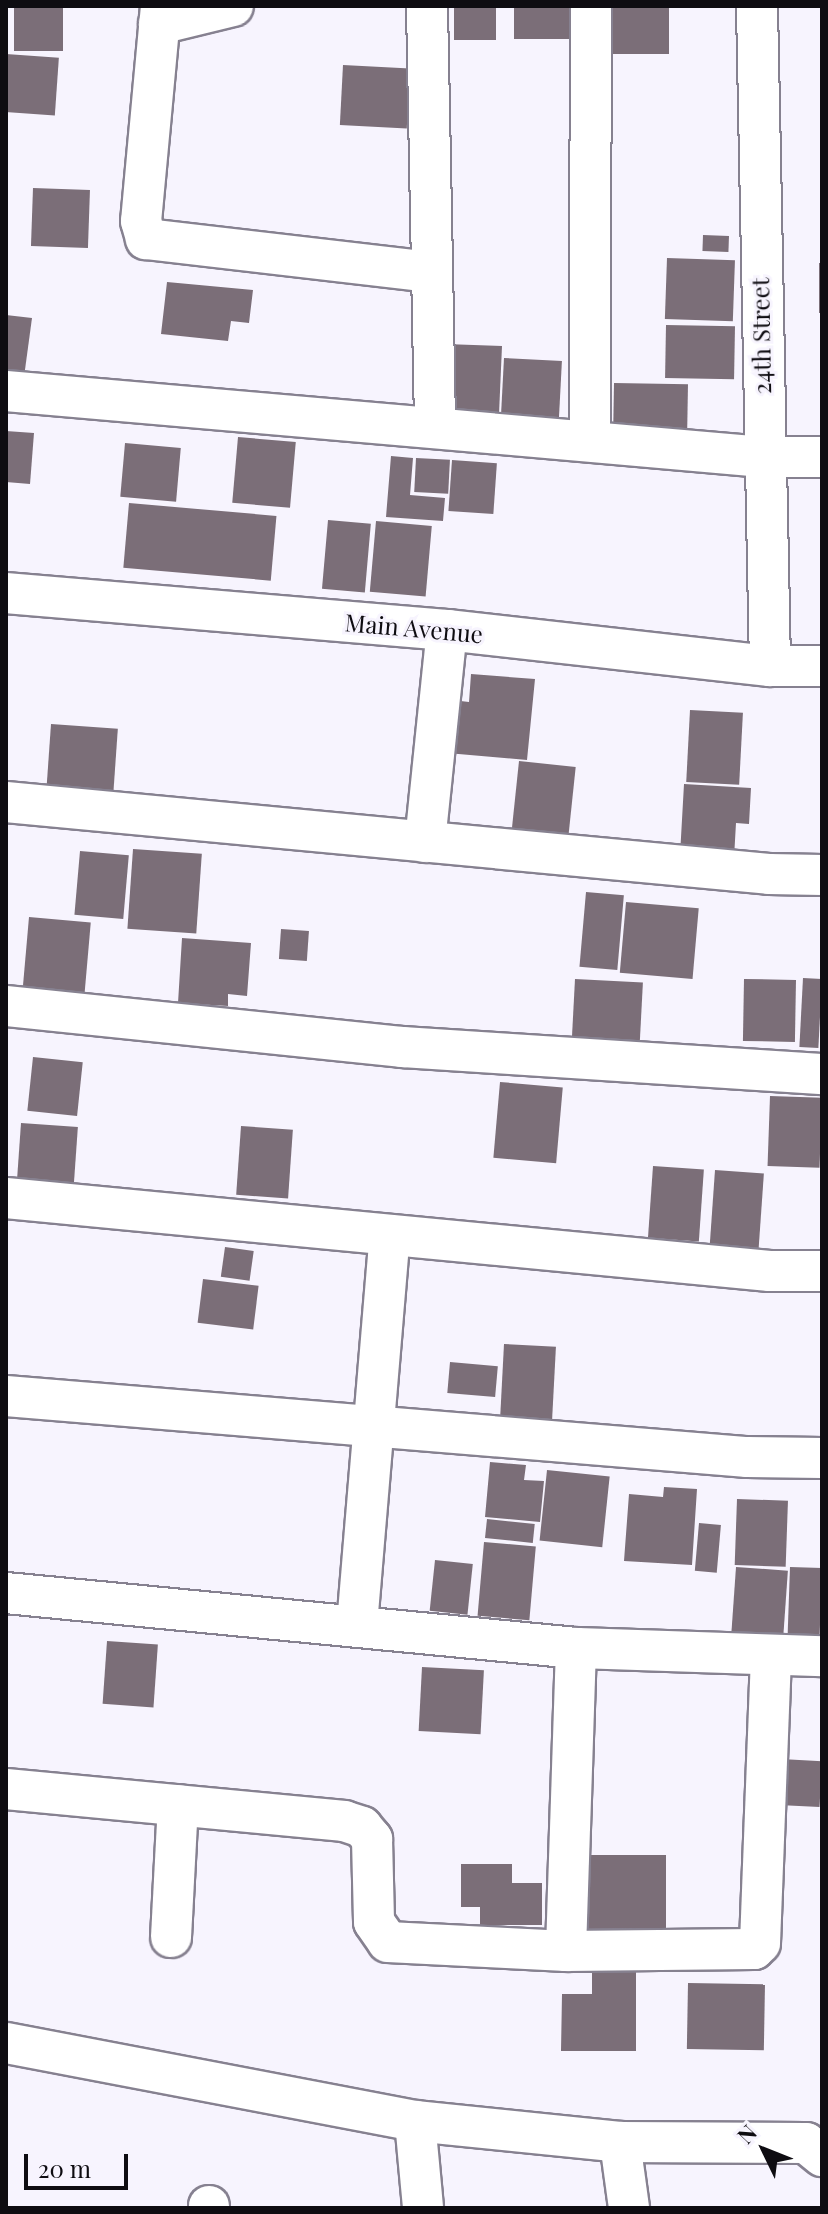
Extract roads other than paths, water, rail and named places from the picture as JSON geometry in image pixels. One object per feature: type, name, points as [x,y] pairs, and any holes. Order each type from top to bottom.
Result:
[{"type":"street","points":[[233,6],[160,15],[141,221],[146,239],[431,272]]},
{"type":"street","points":[[427,6],[435,424]]},
{"type":"street","points":[[590,441],[591,6]]},
{"type":"street","name":"24th Street","points":[[757,6],[763,457],[770,666]]},
{"type":"street","points":[[6,391],[435,424],[763,457],[822,457]]},
{"type":"street","name":"Main Avenue","points":[[6,593],[447,630],[770,666],[822,666]]},
{"type":"street","points":[[425,842],[447,630]]},
{"type":"street","points":[[6,802],[425,842],[822,875]]},
{"type":"street","points":[[6,1006],[403,1047],[822,1074]]},
{"type":"street","points":[[6,1198],[770,1271],[822,1271]]},
{"type":"street","points":[[357,1625],[390,1235]]},
{"type":"street","points":[[6,1396],[376,1423],[747,1457],[822,1458]]},
{"type":"street","points":[[6,1593],[576,1648],[822,1656]]},
{"type":"street","points":[[566,1951],[576,1648]]},
{"type":"street","points":[[6,1789],[362,1827],[372,1839],[374,1922],[388,1942],[566,1951],[754,1949],[760,1943],[771,1655]]},
{"type":"street","points":[[171,1937],[178,1805]]},
{"type":"street","points":[[6,2043],[415,2121],[620,2142],[806,2143],[822,2156]]},
{"type":"street","points":[[415,2121],[423,2208]]},
{"type":"street","points":[[620,2142],[629,2208]]}]
